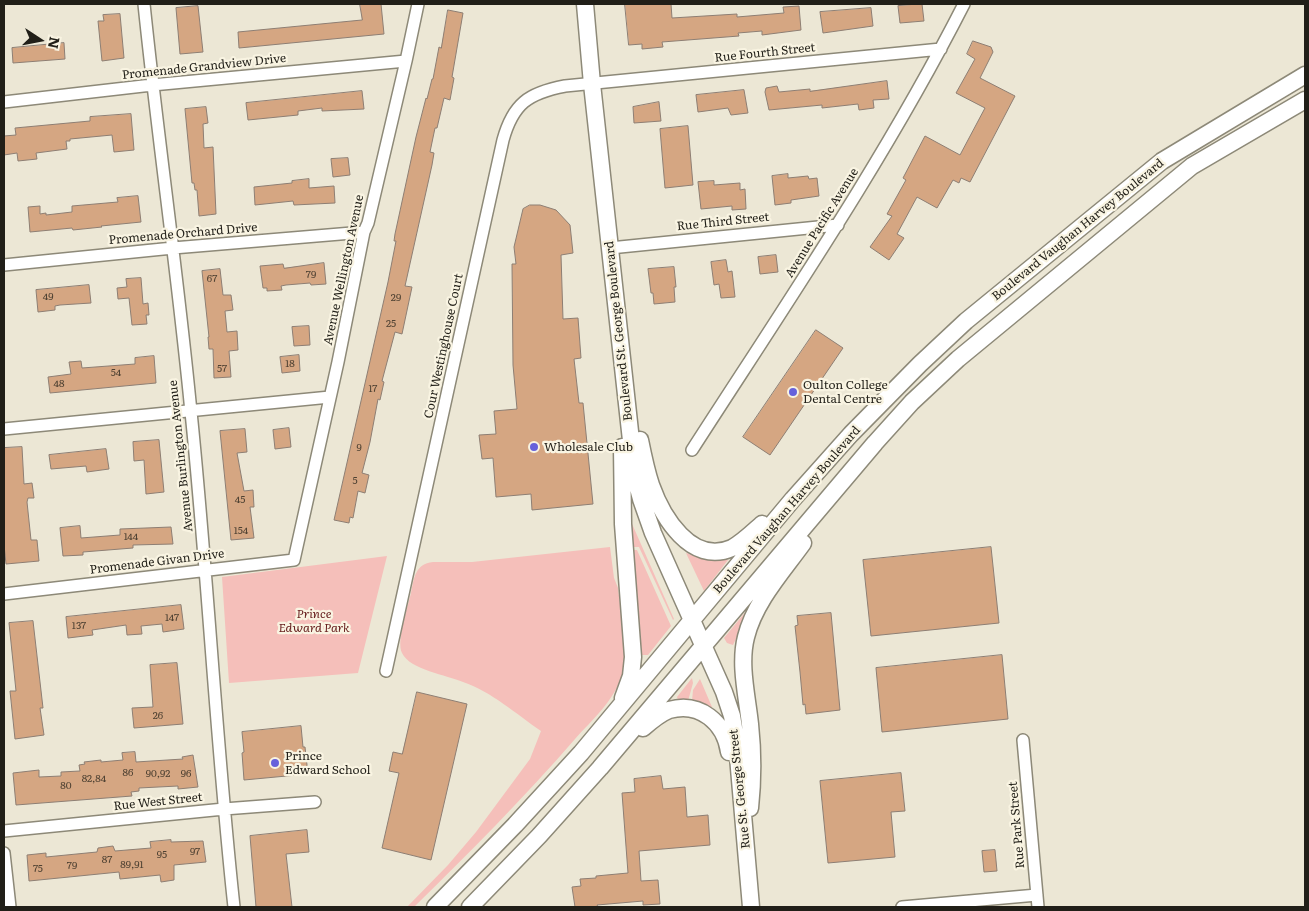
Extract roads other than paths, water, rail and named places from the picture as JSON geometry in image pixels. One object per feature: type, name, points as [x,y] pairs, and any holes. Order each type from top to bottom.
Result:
[{"type":"main road","name":"Boulevard St. George Boulevard","points":[[585,4],[633,464],[641,499],[653,533],[704,645]]},
{"type":"main road","name":"Boulevard Vaughan Harvey Boulevard","points":[[435,907],[515,825],[581,753],[793,499],[879,405],[966,321],[1162,161],[1305,76]]},
{"type":"main road","name":"Boulevard Vaughan Harvey Boulevard","points":[[470,907],[539,836],[600,768],[875,443],[912,402],[958,358],[1192,166],[1305,100]]},
{"type":"main road","points":[[620,340],[649,478],[665,515],[680,536],[705,550],[714,551],[732,548],[793,499]]},
{"type":"main road","points":[[618,710],[631,676],[633,657],[624,524],[620,340]]},
{"type":"main road","points":[[746,842],[753,779],[750,726],[743,662],[743,647],[746,634],[764,598],[875,443]]},
{"type":"main road","name":"Rue St. George Street","points":[[704,645],[732,716],[737,746],[751,907]]},
{"type":"main road","points":[[600,768],[663,713],[683,708],[701,712],[721,728],[726,737],[734,793],[746,842]]},
{"type":"street","name":"Avenue Burlington Avenue","points":[[144,4],[191,411],[234,907]]},
{"type":"street","name":"Avenue Wellington Avenue","points":[[299,542],[364,232],[368,223],[418,4]]},
{"type":"street","points":[[954,4],[955,21]]},
{"type":"street","name":"Avenue Pacific Avenue","points":[[692,450],[838,225],[941,49],[964,4]]},
{"type":"street","name":"Rue Fourth Street","points":[[592,84],[941,49]]},
{"type":"street","name":"Promenade Grandview Drive","points":[[4,102],[152,85],[406,61]]},
{"type":"street","name":"Cour Westinghouse Court","points":[[386,672],[506,128],[514,111],[529,98],[546,90],[592,84]]},
{"type":"street","name":"Rue Third Street","points":[[610,248],[838,225]]},
{"type":"street","name":"Promenade Orchard Drive","points":[[4,265],[173,248],[364,232]]},
{"type":"street","points":[[4,429],[330,397]]},
{"type":"street","name":"Promenade Givan Drive","points":[[4,594],[294,560],[299,542]]},
{"type":"street","name":"Rue Park Street","points":[[1023,740],[1038,907]]},
{"type":"street","name":"Rue West Street","points":[[4,832],[224,809],[315,802]]},
{"type":"street","points":[[4,853],[10,907]]},
{"type":"street","points":[[902,907],[1037,895]]},
{"type":"place","name":"Oulton College Dental Centre","points":[[793,392]]},
{"type":"place","name":"Wholesale Club","points":[[534,447]]},
{"type":"place","name":"Prince Edward School","points":[[275,763]]},
{"type":"park label","name":"Prince Edward Park","points":[[314,621]]}]
